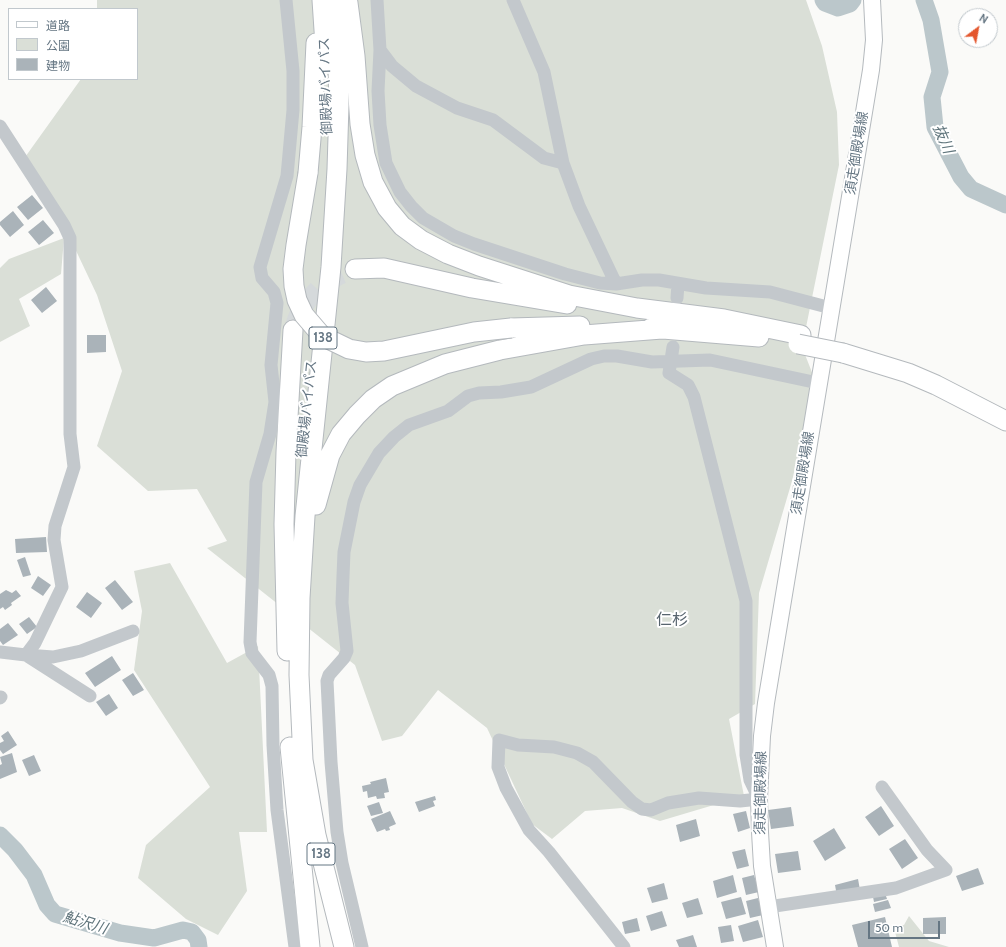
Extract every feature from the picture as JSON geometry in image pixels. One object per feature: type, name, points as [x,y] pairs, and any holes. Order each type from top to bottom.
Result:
[{"type":"highway","points":[[316,0],[315,78],[308,173],[295,257],[294,286],[297,300],[304,316],[322,336],[349,349],[366,352],[384,351],[474,332],[511,328],[573,326],[662,329],[800,339]]},
{"type":"highway","name":"御殿場バイパス","points":[[297,765],[293,675],[295,526],[321,266],[327,168],[328,107],[322,0]]},
{"type":"highway","name":"御殿場バイパス","points":[[293,675],[305,516],[331,267],[339,105],[336,0]]},
{"type":"highway","points":[[347,0],[355,56],[360,124],[365,155],[373,182],[387,208],[402,226],[421,240],[448,254],[523,281],[604,303],[724,319],[753,325],[800,339],[844,349],[878,354],[939,376],[1006,411]]},
{"type":"highway","points":[[355,269],[384,268],[472,288],[565,304],[753,325]]},
{"type":"highway","points":[[293,675],[316,503],[330,455],[341,434],[356,415],[373,399],[392,386],[415,375],[466,358],[529,344],[577,336],[662,329]]},
{"type":"highway","points":[[293,330],[286,452],[284,524],[293,675]]},
{"type":"highway","points":[[844,349],[876,363],[929,382],[966,399],[1006,421]]},
{"type":"highway","name":"138","points":[[297,765],[310,947]]},
{"type":"highway","name":"138","points":[[297,765],[344,947]]},
{"type":"main road","name":"須走御殿場線","points":[[774,947],[762,866],[759,799],[766,703],[871,70],[874,40],[872,0]]},
{"type":"street","points":[[286,0],[293,71],[293,117],[287,176],[260,267],[262,278],[274,292],[277,303],[271,365],[275,402],[270,434],[256,482],[250,642],[252,653],[269,675],[272,686],[272,745],[277,810],[294,947]]},
{"type":"street","points":[[377,0],[380,50],[378,91],[383,146],[392,177],[410,206],[423,218],[438,228],[474,244],[565,274],[600,283],[616,284],[642,280],[659,280],[706,288],[770,292],[831,308]]},
{"type":"street","points":[[513,0],[544,72],[563,163],[584,218],[616,284]]},
{"type":"street","points":[[380,50],[392,66],[416,86],[457,108],[492,120],[544,158],[563,163]]},
{"type":"street","points":[[0,126],[70,238],[70,434],[74,466],[56,526],[54,540],[62,587],[35,643],[26,655]]},
{"type":"street","points":[[676,298],[678,284]]},
{"type":"street","points":[[624,947],[549,852],[529,830],[506,788],[498,767],[499,740],[518,745],[554,747],[577,753],[593,762],[632,802],[642,809],[651,810],[668,804],[700,798],[740,801],[759,799],[750,780],[746,755],[746,601],[694,397],[688,386],[669,374],[673,347]]},
{"type":"street","points":[[362,947],[342,863],[337,832],[331,762],[327,681],[329,675],[344,658],[347,651],[342,603],[344,552],[354,502],[360,485],[380,453],[394,437],[409,425],[448,410],[468,396],[479,392],[501,392],[531,387],[591,359],[604,356],[617,356],[652,362],[710,360],[818,383]]},
{"type":"street","points":[[0,652],[53,657],[81,651],[133,631]]},
{"type":"street","points":[[26,655],[90,696]]},
{"type":"street","points":[[768,908],[896,888],[946,870],[927,850],[882,788]]},
{"type":"green space","points":[[97,0],[806,0],[822,46],[837,112],[839,165],[802,347],[815,380],[792,481],[759,593],[755,704],[729,719],[744,796],[660,821],[622,808],[585,811],[552,839],[532,824],[487,728],[438,690],[402,736],[382,741],[355,665],[207,548],[227,541],[197,489],[148,491],[97,446],[122,371],[97,295],[70,238],[23,160],[80,80],[138,80],[138,8],[97,8]]},
{"type":"green space","points":[[64,238],[61,274],[19,299],[30,326],[0,342],[0,268],[9,259]]},
{"type":"green space","points":[[170,563],[227,663],[258,646],[267,832],[239,832],[247,891],[218,935],[186,919],[138,878],[146,845],[210,787],[134,670],[142,611],[134,571]]},
{"type":"green space","points":[[909,916],[929,941],[949,947],[899,947],[894,928],[904,925]]},
{"type":"building","points":[[32,195],[43,208],[28,220],[17,207]]},
{"type":"building","points":[[13,211],[24,225],[10,237],[0,225],[0,222]]},
{"type":"building","points":[[43,220],[54,233],[39,245],[28,232]]},
{"type":"building","points":[[46,287],[57,301],[42,313],[31,300]]},
{"type":"building","points":[[87,335],[106,335],[106,352],[87,353]]},
{"type":"building","points":[[46,537],[47,552],[16,553],[15,539]]},
{"type":"building","points":[[25,557],[31,575],[23,577],[17,560]]},
{"type":"building","points":[[38,576],[51,585],[43,596],[31,588]]},
{"type":"building","points":[[115,580],[133,602],[122,610],[105,588]]},
{"type":"building","points":[[6,590],[12,593],[16,590],[21,596],[11,603],[12,605],[5,610],[3,607],[0,609],[0,594]]},
{"type":"building","points":[[87,592],[102,603],[91,618],[76,607]]},
{"type":"building","points":[[29,617],[37,627],[27,634],[19,624]]},
{"type":"building","points":[[8,623],[18,635],[3,645],[0,641],[0,629]]},
{"type":"building","points":[[112,656],[121,670],[95,687],[85,673]]},
{"type":"building","points":[[133,673],[144,690],[133,696],[122,680]]},
{"type":"building","points":[[109,694],[118,708],[106,716],[96,702]]},
{"type":"building","points":[[8,731],[17,745],[3,754],[0,750],[0,743],[4,741],[1,736]]},
{"type":"building","points":[[12,753],[17,772],[0,779],[0,765],[2,764],[0,757]]},
{"type":"building","points":[[34,755],[41,771],[29,776],[22,760]]},
{"type":"building","points":[[386,778],[389,792],[384,793],[385,798],[377,799],[376,796],[368,798],[367,791],[363,792],[362,786],[371,784],[370,782]]},
{"type":"building","points":[[435,796],[436,800],[433,801],[435,806],[419,812],[415,802]]},
{"type":"building","points":[[379,802],[383,813],[371,816],[367,806]]},
{"type":"building","points":[[881,806],[894,826],[879,836],[865,817]]},
{"type":"building","points":[[791,807],[794,826],[771,829],[768,810]]},
{"type":"building","points":[[390,811],[396,824],[389,827],[390,830],[386,831],[385,829],[377,832],[371,819]]},
{"type":"building","points":[[746,811],[750,828],[738,832],[733,814]]},
{"type":"building","points":[[696,819],[700,836],[680,842],[676,825]]},
{"type":"building","points":[[834,828],[846,848],[825,861],[813,841]]},
{"type":"building","points":[[905,839],[918,858],[902,869],[889,849]]},
{"type":"building","points":[[745,849],[749,866],[737,869],[732,852]]},
{"type":"building","points":[[798,851],[801,870],[778,873],[775,854]]},
{"type":"building","points":[[978,868],[984,884],[962,891],[956,876]]},
{"type":"building","points":[[733,875],[737,892],[717,898],[713,881]]},
{"type":"building","points":[[754,875],[759,892],[746,895],[742,878]]},
{"type":"building","points":[[858,879],[860,890],[837,896],[835,885]]},
{"type":"building","points":[[664,883],[668,899],[652,903],[647,888]]},
{"type":"building","points":[[885,893],[887,899],[874,902],[873,897]]},
{"type":"building","points":[[741,897],[746,914],[726,919],[721,902]]},
{"type":"building","points":[[698,898],[703,914],[687,918],[682,903]]},
{"type":"building","points":[[758,898],[763,915],[750,918],[746,901]]},
{"type":"building","points":[[888,900],[891,908],[875,912],[873,904]]},
{"type":"building","points":[[662,911],[667,926],[651,931],[646,916]]},
{"type":"building","points":[[885,917],[892,947],[858,947],[852,925]]},
{"type":"building","points":[[946,917],[946,934],[923,934],[923,918]]},
{"type":"building","points":[[637,918],[640,931],[625,934],[622,922]]},
{"type":"building","points":[[758,920],[763,937],[743,942],[738,926]]},
{"type":"building","points":[[731,925],[734,941],[721,943],[718,927]]},
{"type":"building","points":[[693,935],[697,947],[679,947],[676,940]]},
{"type":"waterway","name":"抜川","points":[[823,0],[825,3],[838,8],[850,4],[853,0]]},
{"type":"waterway","name":"抜川","points":[[924,0],[931,20],[940,72],[932,97],[935,127],[961,177],[971,189],[1006,205]]},
{"type":"waterway","name":"鮎沢川","points":[[0,835],[15,850],[34,875],[47,905],[55,914],[120,933],[154,938],[183,930],[192,932],[198,940],[199,947]]},
{"type":"tunnel","points":[[293,330],[298,316],[308,300],[321,286],[338,276],[355,269]]},
{"type":"district","name":"仁杉","points":[[672,620]]}]
